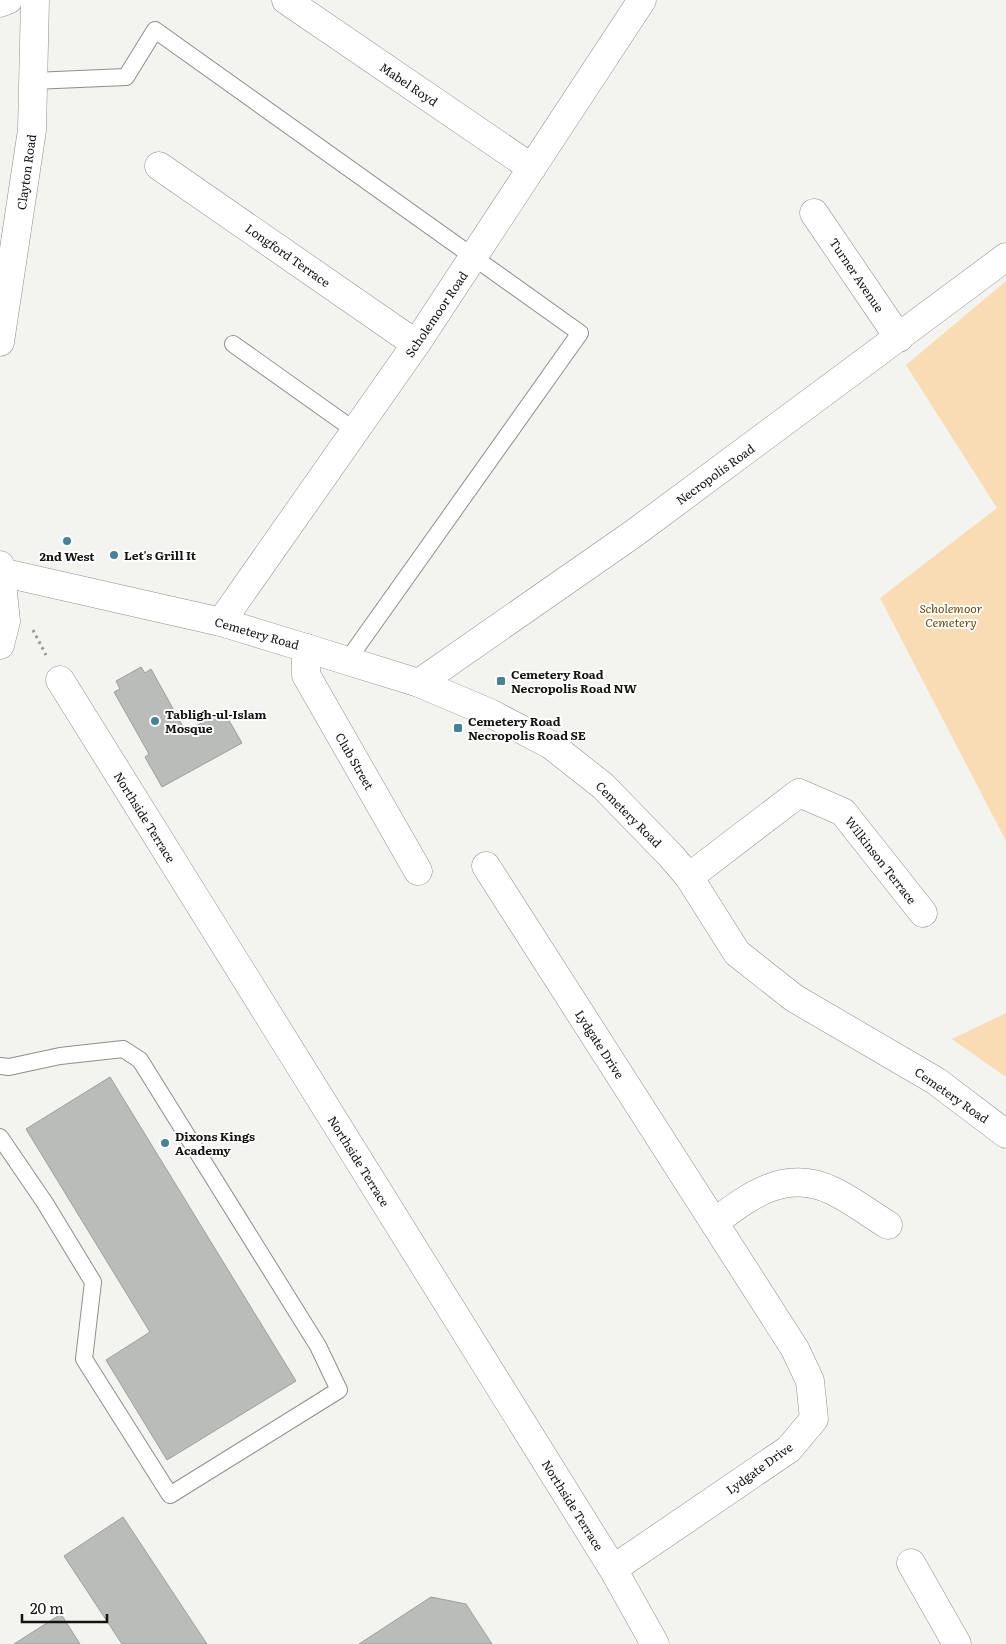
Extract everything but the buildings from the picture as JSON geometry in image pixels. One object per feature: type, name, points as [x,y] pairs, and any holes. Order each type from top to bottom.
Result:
[{"type":"street","points":[[0,2],[8,0]]},
{"type":"street","name":"Clayton Road","points":[[0,342],[32,130],[35,0]]},
{"type":"street","name":"Mabel Royd","points":[[286,0],[532,168]]},
{"type":"street","name":"Scholemoor Road","points":[[221,622],[416,344],[642,0]]},
{"type":"street","name":"Longford Terrace","points":[[160,166],[416,344]]},
{"type":"street","name":"Turner Avenue","points":[[814,213],[899,338]]},
{"type":"street","name":"Necropolis Road","points":[[419,683],[633,534],[1006,257]]},
{"type":"street","points":[[0,645],[6,620],[1,570]]},
{"type":"street","name":"Cemetery Road","points":[[1,570],[221,622],[419,683],[490,713],[550,745],[603,786],[644,827],[689,877],[737,954],[794,998],[936,1081],[1006,1134]]},
{"type":"street","name":"Club Street","points":[[306,648],[306,675],[418,871]]},
{"type":"street","name":"Northside Terrace","points":[[60,680],[613,1569],[655,1644]]},
{"type":"street","name":"Wilkinson Terrace","points":[[689,877],[799,793],[843,812],[923,913]]},
{"type":"street","name":"Lydgate Drive","points":[[486,866],[795,1349],[810,1381],[814,1419],[789,1450],[613,1569]]},
{"type":"street","points":[[715,1222],[743,1201],[776,1185],[804,1181],[832,1190],[888,1225]]},
{"type":"street","points":[[911,1563],[957,1644]]},
{"type":"lane","points":[[33,81],[126,77],[155,30],[580,333],[347,661]]},
{"type":"lane","points":[[233,344],[354,430]]},
{"type":"lane","points":[[0,1066],[9,1067],[60,1056],[124,1049],[140,1060],[318,1346],[339,1390],[170,1495],[84,1359],[93,1282],[45,1203],[0,1138]]},
{"type":"green space","name":"Scholemoor Cemetery","points":[[1006,281],[1006,841],[880,598],[997,508],[906,365]]},
{"type":"green space","points":[[1006,1013],[1006,1077],[952,1039]]},
{"type":"place","name":"2nd West","points":[[67,541]]},
{"type":"place","name":"Let's Grill It","points":[[114,555]]},
{"type":"place","name":"Cemetery Road Necropolis Road NW","points":[[501,681]]},
{"type":"place","name":"Tabligh-ul-Islam Mosque","points":[[155,721]]},
{"type":"place","name":"Cemetery Road Necropolis Road SE","points":[[458,728]]},
{"type":"place","name":"Dixons Kings Academy","points":[[165,1143]]}]
